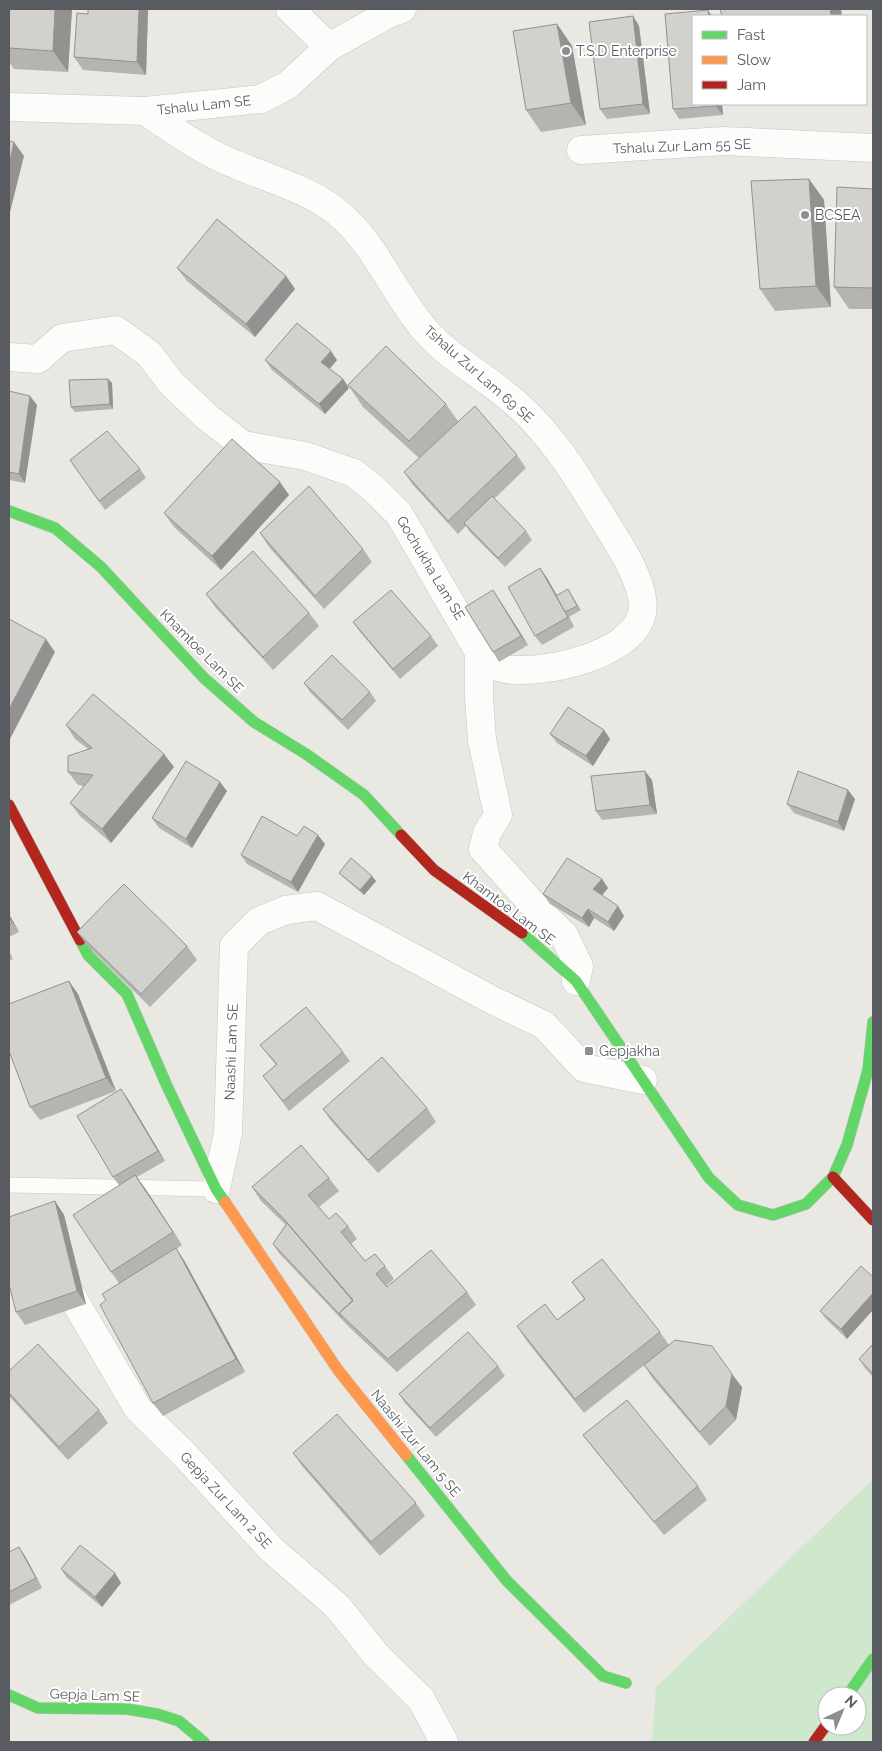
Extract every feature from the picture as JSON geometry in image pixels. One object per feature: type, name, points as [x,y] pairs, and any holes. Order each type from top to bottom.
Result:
[{"type":"street","points":[[290,9],[329,48]]},
{"type":"street","name":"Tshalu Lam SE","points":[[9,107],[145,111],[261,99],[288,85],[329,48],[390,13],[402,9]]},
{"type":"street","name":"Tshalu Zur Lam 69 SE","points":[[145,111],[203,150],[313,196],[337,212],[366,241],[426,330],[450,353],[522,408],[568,462],[629,562],[642,596],[642,615],[635,631],[612,648],[568,664],[548,668],[506,669],[493,665],[479,652]]},
{"type":"street","name":"Tshalu Zur Lam 55 SE","points":[[581,150],[724,141],[873,148]]},
{"type":"street","name":"Gochukha Lam SE","points":[[9,357],[38,359],[62,338],[116,330],[149,354],[171,383],[207,417],[243,445],[305,456],[354,473],[374,489],[399,514],[479,652]]},
{"type":"street","name":"Khamtoe Lam SE","points":[[9,511],[54,528],[101,568],[204,678],[254,722],[306,754],[364,795],[434,870],[528,938],[576,981],[709,1178],[738,1205],[773,1215],[806,1204],[833,1177],[847,1144],[868,1070],[873,1022]]},
{"type":"street","points":[[479,652],[479,697],[482,740],[498,815],[487,833],[483,849],[537,909],[564,935],[579,966],[576,981]]},
{"type":"street","points":[[9,805],[88,954],[127,994],[167,1086],[216,1189]]},
{"type":"street","name":"Naashi Lam SE","points":[[216,1189],[228,1133],[234,946],[259,921],[286,910],[317,906],[492,1000],[544,1025],[584,1068],[643,1080]]},
{"type":"street","points":[[833,1177],[873,1220]]},
{"type":"street","name":"Naashi Zur Lam 5 SE","points":[[216,1189],[338,1370],[507,1581],[603,1676],[626,1683]]},
{"type":"street","name":"Gepja Zur Lam 2 SE","points":[[60,1245],[67,1288],[138,1409],[183,1453],[271,1549],[337,1606],[378,1656],[420,1699],[444,1742]]},
{"type":"street","points":[[854,1686],[873,1659]]},
{"type":"street","name":"Gepja Lam SE","points":[[9,1695],[38,1708],[127,1709],[157,1714],[179,1721],[204,1742]]},
{"type":"lane","points":[[9,1185],[216,1189]]},
{"type":"green space","points":[[873,1479],[873,1742],[652,1742],[656,1687]]},
{"type":"building","points":[[9,9],[55,9],[53,51],[9,48]]},
{"type":"building","points":[[88,9],[139,9],[137,62],[74,57],[77,13],[88,14]]},
{"type":"building","points":[[720,9],[830,9],[831,15],[722,15]]},
{"type":"building","points":[[708,10],[709,15],[692,15],[692,105],[716,106],[673,109],[665,14]]},
{"type":"building","points":[[633,16],[643,104],[600,109],[589,22]]},
{"type":"building","points":[[557,24],[571,103],[526,110],[513,31]]},
{"type":"building","points":[[9,141],[14,142],[9,165]]},
{"type":"building","points":[[809,179],[816,286],[760,289],[751,181]]},
{"type":"building","points":[[837,187],[873,189],[873,288],[834,287]]},
{"type":"building","points":[[217,219],[286,276],[246,324],[177,268]]},
{"type":"building","points":[[297,323],[331,351],[321,362],[343,379],[319,404],[265,360]]},
{"type":"building","points":[[386,346],[446,404],[409,441],[348,385]]},
{"type":"building","points":[[108,379],[110,404],[71,407],[69,380]]},
{"type":"building","points":[[9,391],[30,396],[19,474],[9,472]]},
{"type":"building","points":[[475,406],[517,455],[448,521],[404,472]]},
{"type":"building","points":[[107,431],[140,469],[99,501],[70,460]]},
{"type":"building","points":[[232,439],[280,482],[212,556],[164,513]]},
{"type":"building","points":[[309,486],[363,549],[315,596],[260,533]]},
{"type":"building","points":[[492,496],[526,531],[498,558],[464,523]]},
{"type":"building","points":[[253,551],[309,613],[263,657],[206,594]]},
{"type":"building","points":[[540,568],[568,617],[535,636],[508,587]]},
{"type":"building","points":[[568,589],[577,606],[565,612],[556,596]]},
{"type":"building","points":[[391,590],[431,636],[393,669],[353,622]]},
{"type":"building","points":[[493,590],[521,636],[493,652],[465,607]]},
{"type":"building","points":[[9,619],[46,639],[9,709]]},
{"type":"building","points":[[332,655],[370,692],[342,720],[304,683]]},
{"type":"building","points":[[93,694],[164,754],[102,829],[70,803],[93,775],[68,772],[68,756],[92,748],[66,725]]},
{"type":"building","points":[[568,707],[604,730],[586,756],[550,734]]},
{"type":"building","points":[[186,761],[220,782],[186,839],[152,818]]},
{"type":"building","points":[[645,771],[650,805],[596,811],[591,776]]},
{"type":"building","points":[[798,771],[848,790],[838,822],[787,804]]},
{"type":"building","points":[[262,816],[297,836],[304,826],[318,835],[291,882],[241,855]]},
{"type":"building","points":[[351,858],[372,876],[360,890],[339,873]]},
{"type":"building","points":[[567,858],[602,879],[593,889],[618,906],[608,922],[588,909],[582,918],[543,894]]},
{"type":"building","points":[[124,884],[187,946],[141,994],[77,932]]},
{"type":"building","points":[[69,981],[106,1078],[30,1107],[9,1051],[9,1004]]},
{"type":"building","points":[[306,1007],[343,1052],[283,1101],[263,1076],[277,1064],[260,1045]]},
{"type":"building","points":[[382,1057],[427,1108],[368,1160],[323,1109]]},
{"type":"building","points":[[121,1089],[158,1151],[113,1177],[77,1116]]},
{"type":"building","points":[[301,1145],[329,1178],[308,1195],[329,1219],[336,1213],[348,1226],[341,1232],[365,1261],[375,1254],[385,1266],[376,1274],[387,1287],[431,1250],[467,1292],[388,1359],[339,1313],[353,1300],[284,1219],[252,1187]]},
{"type":"building","points":[[135,1175],[173,1232],[111,1272],[73,1215]]},
{"type":"building","points":[[55,1201],[77,1291],[16,1312],[9,1284],[9,1217]]},
{"type":"building","points":[[287,1223],[353,1301],[339,1313],[342,1317],[273,1244]]},
{"type":"building","points":[[176,1248],[236,1359],[153,1403],[100,1305],[106,1300],[102,1294]]},
{"type":"building","points":[[602,1259],[660,1332],[575,1399],[517,1326],[545,1304],[557,1320],[585,1299],[572,1282]]},
{"type":"building","points":[[861,1266],[873,1277],[873,1293],[841,1329],[820,1311]]},
{"type":"building","points":[[468,1332],[498,1366],[430,1428],[399,1394]]},
{"type":"building","points":[[675,1340],[712,1346],[732,1374],[726,1406],[700,1432],[644,1365]]},
{"type":"building","points":[[38,1344],[99,1410],[59,1447],[9,1393],[9,1371]]},
{"type":"building","points":[[873,1344],[873,1374],[859,1359]]},
{"type":"building","points":[[627,1400],[698,1486],[654,1522],[583,1435]]},
{"type":"building","points":[[337,1414],[416,1503],[371,1542],[293,1453]]},
{"type":"building","points":[[80,1545],[115,1573],[95,1597],[61,1569]]},
{"type":"building","points":[[19,1547],[36,1578],[9,1592],[9,1552]]},
{"type":"traffic: fast","points":[[9,511],[55,528],[101,567],[204,678],[254,722],[306,754],[364,795],[401,835]]},
{"type":"traffic: fast","points":[[522,933],[576,981],[709,1178],[738,1205],[773,1215],[806,1204],[833,1177],[847,1145],[868,1070],[873,1022]]},
{"type":"traffic: fast","points":[[80,940],[88,955],[127,994],[167,1086],[216,1189],[225,1202]]},
{"type":"traffic: fast","points":[[406,1455],[507,1581],[603,1676],[626,1683]]},
{"type":"traffic: fast","points":[[854,1686],[873,1659]]},
{"type":"traffic: fast","points":[[9,1695],[38,1708],[127,1709],[157,1714],[179,1721],[204,1742]]},
{"type":"traffic: slow","points":[[225,1202],[338,1370],[406,1455]]},
{"type":"traffic: jam","points":[[9,805],[80,940]]},
{"type":"traffic: jam","points":[[401,835],[434,870],[522,933]]},
{"type":"traffic: jam","points":[[833,1177],[873,1220]]},
{"type":"traffic: jam","points":[[814,1742],[818,1736]]},
{"type":"place","name":"T.S.D Enterprise","points":[[566,51]]},
{"type":"place","name":"BCSEA","points":[[805,215]]},
{"type":"place","name":"Gepjakha","points":[[589,1051]]}]
